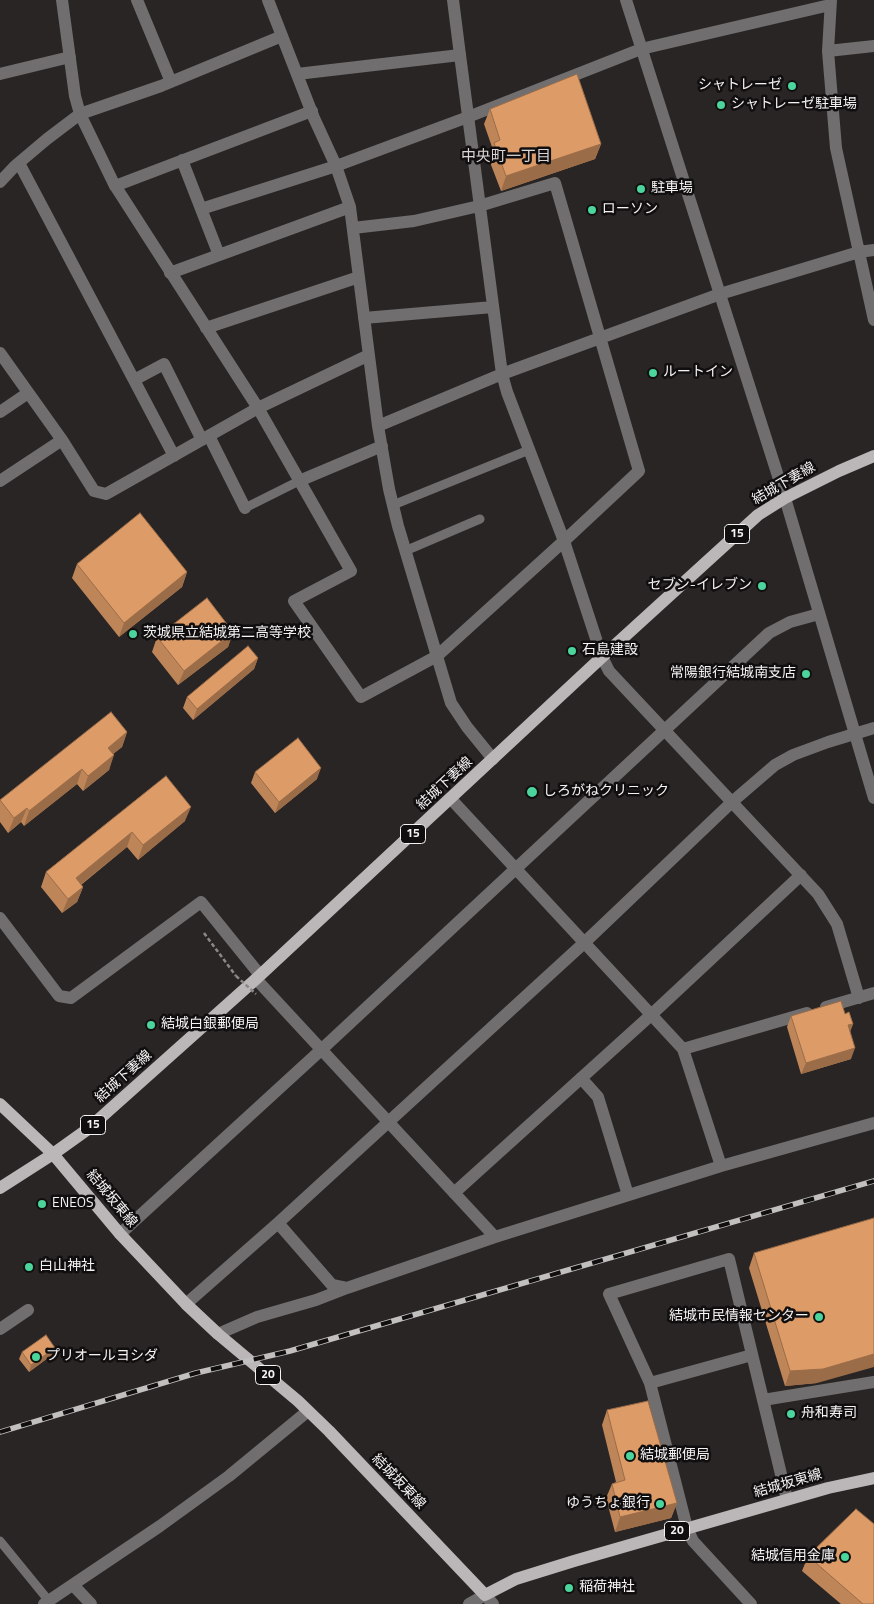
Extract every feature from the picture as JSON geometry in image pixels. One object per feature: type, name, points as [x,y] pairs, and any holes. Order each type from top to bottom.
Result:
[{"type":"main road","name":"結城下妻線","points":[[0,1188],[88,1129],[258,977],[602,657],[758,515],[785,498],[874,456]]},
{"type":"main road","name":"結城坂東線","points":[[0,1104],[53,1154],[120,1234],[186,1304],[218,1334],[282,1386],[308,1411],[489,1600],[528,1576],[788,1499],[874,1478]]},
{"type":"street","points":[[62,0],[80,114],[115,186],[258,408],[351,571],[294,601],[361,697],[437,656],[639,471],[555,183],[479,206],[414,221],[353,228]]},
{"type":"street","points":[[137,0],[172,82]]},
{"type":"street","points":[[268,0],[336,166],[350,207],[378,426],[393,505],[405,551],[451,703],[467,727],[493,759]]},
{"type":"street","points":[[453,0],[502,374],[507,392],[564,541],[602,657],[609,671],[818,894],[837,924],[859,998]]},
{"type":"street","points":[[626,0],[785,498],[874,798]]},
{"type":"street","points":[[201,209],[336,166],[468,117],[641,49],[831,2],[828,51],[836,148],[874,320]]},
{"type":"street","points":[[0,182],[47,139],[80,114],[172,82],[282,36]]},
{"type":"street","points":[[828,51],[874,46]]},
{"type":"street","points":[[297,74],[460,55]]},
{"type":"street","points":[[0,74],[70,57]]},
{"type":"street","points":[[115,186],[312,111]]},
{"type":"street","points":[[182,160],[219,255]]},
{"type":"street","points":[[19,163],[174,456]]},
{"type":"street","points":[[170,273],[350,207]]},
{"type":"street","points":[[378,426],[502,374],[720,294],[858,252],[874,250]]},
{"type":"street","points":[[206,328],[359,277]]},
{"type":"street","points":[[364,318],[493,308]]},
{"type":"street","points":[[0,353],[62,440],[94,491],[106,494],[258,408],[369,355]]},
{"type":"street","points":[[134,380],[164,364],[245,508]]},
{"type":"street","points":[[0,412],[28,393]]},
{"type":"street","points":[[0,481],[62,440]]},
{"type":"street","points":[[300,481],[382,446]]},
{"type":"street","points":[[120,1234],[321,1050],[769,632],[790,622],[819,614]]},
{"type":"street","points":[[186,1304],[584,943],[732,802],[775,765],[793,755],[874,728]]},
{"type":"street","points":[[451,799],[683,1049],[721,1166]]},
{"type":"street","points":[[454,1193],[651,1015],[801,875]]},
{"type":"street","points":[[0,918],[60,996],[71,998],[201,902],[258,977],[321,1050],[495,1237]]},
{"type":"street","points":[[683,1049],[874,993]]},
{"type":"street","points":[[581,1078],[598,1097],[628,1195]]},
{"type":"street","points":[[218,1334],[257,1318],[316,1300],[495,1237],[721,1166],[874,1122]]},
{"type":"street","points":[[278,1222],[332,1285],[347,1288]]},
{"type":"street","points":[[751,1604],[693,1541],[687,1528],[650,1382],[609,1294],[729,1259],[788,1499]]},
{"type":"street","points":[[0,1329],[28,1310]]},
{"type":"street","points":[[650,1382],[752,1355]]},
{"type":"street","points":[[763,1400],[874,1382]]},
{"type":"street","points":[[47,1603],[160,1526],[229,1476],[308,1411]]},
{"type":"street","points":[[73,1585],[91,1604]]},
{"type":"street","points":[[469,1604],[489,1600]]},
{"type":"lane","points":[[393,505],[530,450]]},
{"type":"lane","points":[[245,508],[300,481]]},
{"type":"lane","points":[[405,551],[480,519]]},
{"type":"lane","points":[[0,1541],[47,1603]]},
{"type":"path","points":[[204,933],[236,976],[256,994]]},
{"type":"building","points":[[577,74],[601,144],[506,176],[494,143],[500,140],[490,109]]},
{"type":"building","points":[[140,513],[187,572],[124,623],[77,564]]},
{"type":"building","points":[[207,598],[233,632],[184,671],[157,637]]},
{"type":"building","points":[[248,646],[258,658],[197,709],[187,697]]},
{"type":"building","points":[[111,712],[127,732],[108,748],[114,755],[88,776],[82,769],[29,811],[27,808],[14,818],[0,800]]},
{"type":"building","points":[[298,738],[321,768],[279,802],[255,772]]},
{"type":"building","points":[[166,776],[191,807],[143,845],[132,832],[76,878],[83,887],[68,899],[46,872]]},
{"type":"building","points":[[841,1001],[845,1014],[849,1012],[853,1024],[848,1025],[855,1048],[806,1063],[791,1016]]},
{"type":"building","name":"結城市民情報センター","points":[[874,1218],[874,1354],[823,1369],[790,1371],[754,1253]]},
{"type":"building","points":[[46,1335],[55,1348],[31,1365],[22,1352]]},
{"type":"building","points":[[648,1401],[677,1503],[620,1517],[612,1484],[625,1480],[607,1410]]},
{"type":"building","name":"結城信用金庫","points":[[856,1509],[874,1524],[874,1604],[863,1604],[808,1556]]},
{"type":"railway","points":[[0,1432],[196,1373],[290,1351],[874,1181]]},
{"type":"place","name":"シャトレーゼ","points":[[792,86]]},
{"type":"place","name":"シャトレーゼ駐車場","points":[[721,105]]},
{"type":"place","name":"駐車場","points":[[641,189]]},
{"type":"place","name":"ローソン","points":[[592,210]]},
{"type":"place","name":"ルートイン","points":[[653,373]]},
{"type":"place","name":"セブン-イレブン","points":[[762,586]]},
{"type":"place","name":"茨城県立結城第二高等学校","points":[[133,634]]},
{"type":"place","name":"石島建設","points":[[572,651]]},
{"type":"place","name":"常陽銀行結城南支店","points":[[806,674]]},
{"type":"place","name":"しろがねクリニック","points":[[532,792]]},
{"type":"place","name":"結城白銀郵便局","points":[[151,1025]]},
{"type":"place","name":"ENEOS","points":[[42,1204]]},
{"type":"place","name":"白山神社","points":[[29,1267]]},
{"type":"place","name":"結城市民情報センター","points":[[819,1317]]},
{"type":"place","name":"プリオールヨシダ","points":[[36,1357]]},
{"type":"place","name":"舟和寿司","points":[[791,1414]]},
{"type":"place","name":"結城郵便局","points":[[630,1456]]},
{"type":"place","name":"ゆうちょ銀行","points":[[660,1504]]},
{"type":"place","name":"結城信用金庫","points":[[845,1557]]},
{"type":"place","name":"稲荷神社","points":[[569,1588]]},
{"type":"district","name":"中央町一丁目","points":[[506,157]]}]
